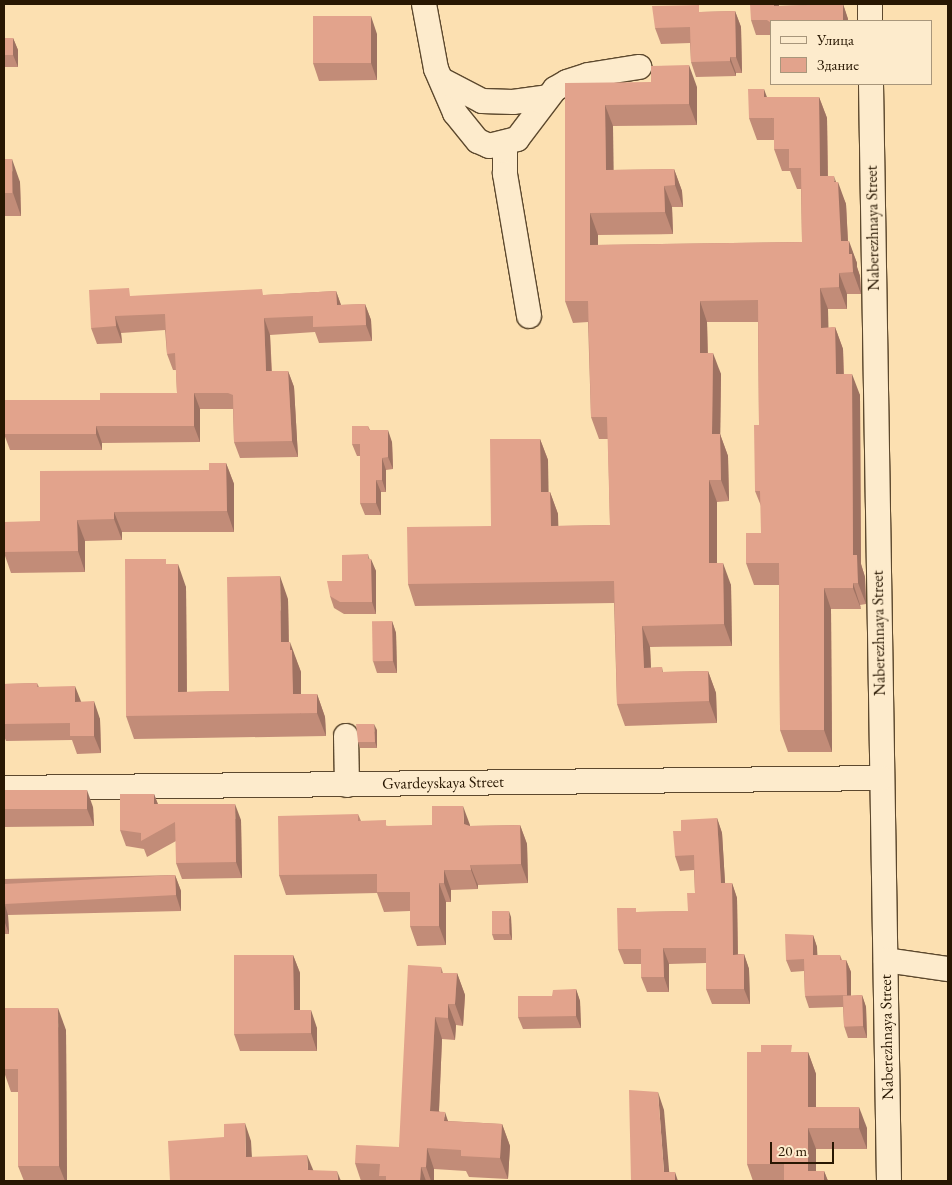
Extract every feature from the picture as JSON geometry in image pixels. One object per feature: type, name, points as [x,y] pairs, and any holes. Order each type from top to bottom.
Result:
[{"type":"street","points":[[424,4],[436,69],[455,113],[468,131],[489,146],[505,144],[518,139],[548,97],[567,82],[588,75],[639,67]]},
{"type":"street","points":[[870,4],[870,20]]},
{"type":"street","points":[[442,80],[482,100],[513,102],[548,97]]},
{"type":"street","name":"Naberezhnaya Street","points":[[871,85],[889,1181]]},
{"type":"street","points":[[505,144],[506,174],[529,316]]},
{"type":"street","points":[[346,736],[347,784]]},
{"type":"street","name":"Gvardeyskaya Street","points":[[4,788],[881,778]]},
{"type":"street","points":[[886,960],[948,969]]},
{"type":"building","points":[[750,4],[774,4],[774,6],[843,4],[843,20],[770,20],[770,22],[767,20],[751,20]]},
{"type":"building","points":[[699,5],[699,12],[735,11],[736,57],[730,57],[730,61],[691,62],[690,27],[655,28],[652,6]]},
{"type":"building","points":[[313,16],[371,16],[371,63],[313,63]]},
{"type":"building","points":[[4,38],[13,38],[13,55],[4,55]]},
{"type":"building","points":[[689,65],[689,104],[605,105],[606,170],[674,169],[675,185],[664,186],[665,212],[590,213],[590,245],[802,242],[801,168],[789,168],[789,149],[774,149],[774,118],[749,118],[748,89],[764,89],[764,97],[819,97],[820,176],[834,176],[834,182],[838,182],[841,241],[849,241],[849,254],[852,254],[853,272],[839,273],[839,287],[820,288],[821,328],[835,327],[836,374],[852,374],[853,555],[857,555],[858,583],[853,583],[853,588],[824,588],[824,730],[780,730],[779,563],[746,563],[746,533],[761,533],[760,491],[755,491],[754,425],[759,425],[758,300],[700,301],[700,353],[713,353],[712,434],[720,434],[721,480],[709,480],[709,563],[723,563],[724,624],[642,626],[644,668],[662,667],[662,672],[708,671],[709,701],[617,704],[614,581],[408,584],[407,527],[491,526],[490,439],[540,439],[541,492],[550,492],[551,526],[610,525],[607,417],[591,417],[588,301],[565,301],[565,83],[651,82],[651,66]]},
{"type":"building","points":[[4,159],[12,159],[12,193],[4,193]]},
{"type":"building","points":[[129,288],[130,296],[262,289],[263,295],[336,291],[337,305],[365,304],[366,325],[313,327],[313,316],[264,318],[266,371],[288,371],[292,441],[234,442],[233,395],[228,393],[194,393],[194,426],[96,426],[96,434],[4,434],[4,400],[100,400],[100,393],[177,393],[175,353],[167,354],[165,314],[115,316],[116,326],[91,328],[89,290]]},
{"type":"building","points":[[352,426],[368,426],[369,430],[388,430],[388,457],[382,458],[382,480],[376,480],[376,503],[360,503],[360,444],[352,444]]},
{"type":"building","points":[[209,463],[226,463],[227,511],[114,512],[114,519],[77,520],[78,551],[4,552],[4,522],[40,521],[40,471],[209,470]]},
{"type":"building","points":[[368,554],[368,559],[371,559],[372,602],[340,602],[330,596],[327,581],[342,581],[342,555]]},
{"type":"building","points":[[125,559],[166,559],[166,564],[178,564],[178,692],[229,691],[227,577],[280,576],[281,642],[290,642],[290,650],[292,650],[293,694],[317,694],[317,713],[126,716]]},
{"type":"building","points":[[372,621],[392,621],[393,661],[373,661]]},
{"type":"building","points":[[37,683],[37,687],[75,686],[75,702],[94,701],[94,736],[70,736],[70,723],[4,724],[4,684]]},
{"type":"building","points":[[356,724],[374,724],[375,742],[358,742]]},
{"type":"building","points":[[4,790],[87,790],[87,809],[4,809]]},
{"type":"building","points":[[120,794],[154,794],[154,804],[235,804],[236,862],[176,863],[175,822],[141,841],[141,833],[120,830]]},
{"type":"building","points":[[432,806],[463,806],[464,824],[470,826],[520,825],[521,864],[470,865],[471,870],[444,870],[444,883],[439,883],[439,926],[410,926],[410,892],[377,892],[377,874],[279,875],[278,816],[358,814],[358,821],[386,820],[386,826],[432,825]]},
{"type":"building","points":[[717,818],[721,883],[732,883],[733,955],[744,954],[744,989],[706,989],[706,948],[663,948],[664,977],[641,977],[641,949],[618,949],[617,908],[636,908],[636,912],[688,911],[687,893],[695,893],[694,855],[675,856],[673,831],[681,831],[681,820]]},
{"type":"building","points":[[175,875],[176,895],[5,904],[4,884]]},
{"type":"building","points":[[492,911],[509,911],[509,934],[492,934]]},
{"type":"building","points":[[785,934],[813,935],[813,955],[840,955],[840,960],[846,960],[847,995],[805,996],[804,959],[786,960]]},
{"type":"building","points":[[234,955],[293,955],[294,1010],[311,1010],[311,1033],[234,1034]]},
{"type":"building","points":[[408,965],[441,967],[441,973],[457,973],[455,1004],[448,1004],[448,1018],[435,1017],[430,1111],[445,1112],[444,1121],[502,1124],[500,1158],[461,1156],[461,1150],[427,1148],[426,1167],[421,1167],[420,1181],[386,1181],[386,1176],[379,1176],[380,1164],[355,1163],[356,1145],[399,1147]]},
{"type":"building","points":[[576,989],[576,1016],[518,1017],[518,996],[552,996],[553,990]]},
{"type":"building","points":[[862,995],[863,1026],[844,1027],[843,996]]},
{"type":"building","points":[[4,1008],[58,1008],[59,1166],[18,1166],[18,1069],[4,1069]]},
{"type":"building","points":[[761,1045],[792,1045],[791,1052],[808,1052],[808,1107],[859,1107],[859,1128],[808,1128],[808,1171],[824,1171],[824,1181],[784,1181],[784,1164],[747,1164],[747,1052],[761,1052]]},
{"type":"building","points":[[629,1090],[658,1092],[664,1172],[675,1172],[675,1181],[631,1181]]},
{"type":"building","points":[[245,1123],[246,1157],[307,1155],[308,1170],[337,1171],[338,1181],[170,1181],[168,1141],[224,1137],[224,1124]]}]
